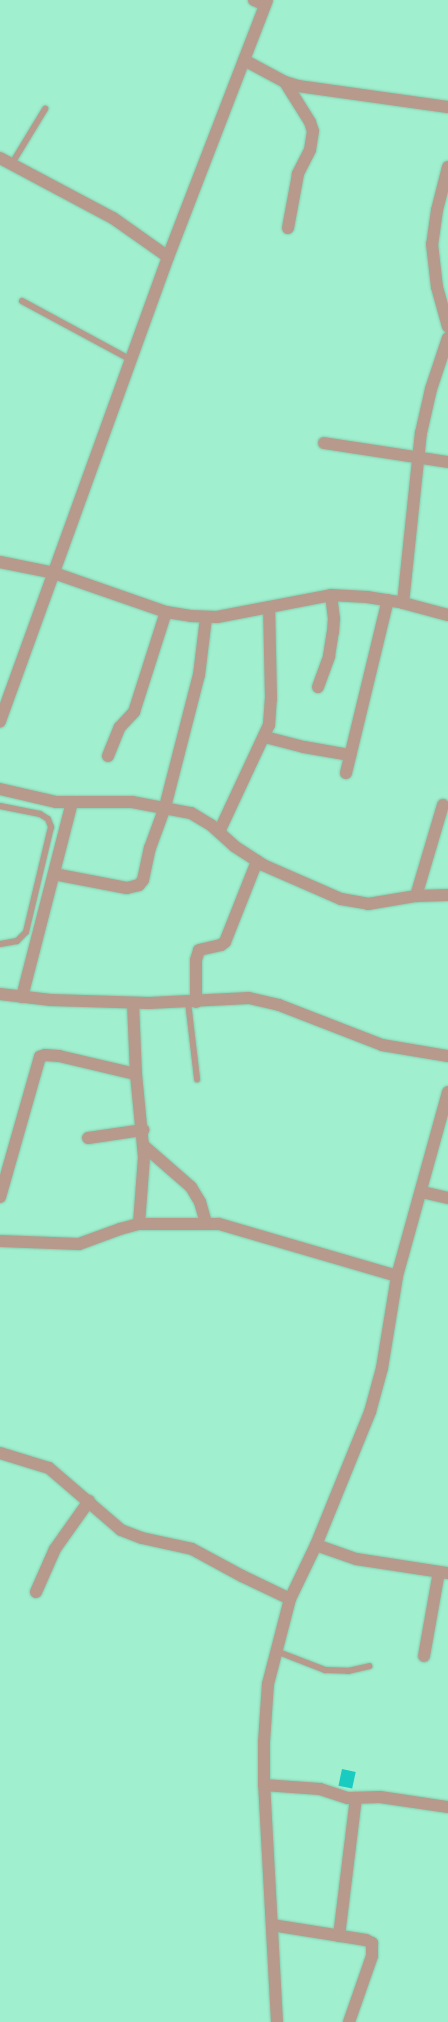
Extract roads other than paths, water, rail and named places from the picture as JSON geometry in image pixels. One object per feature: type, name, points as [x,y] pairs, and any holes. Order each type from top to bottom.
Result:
[{"type":"street","points":[[0,722],[168,257],[244,60],[262,2]]},
{"type":"street","points":[[244,60],[285,82],[310,88],[448,107]]},
{"type":"street","points":[[285,82],[310,122],[313,131],[310,150],[298,174],[288,228]]},
{"type":"street","points":[[5,161],[113,218],[168,257]]},
{"type":"street","points":[[448,167],[437,210],[432,244],[437,287],[448,326]]},
{"type":"street","points":[[403,603],[425,410],[448,338]]},
{"type":"street","points":[[324,443],[418,459],[448,462]]},
{"type":"street","points":[[0,562],[54,573],[166,612],[206,618],[332,595],[388,600],[448,615]]},
{"type":"street","points":[[318,687],[329,656],[333,632],[332,595]]},
{"type":"street","points":[[346,773],[388,600]]},
{"type":"street","points":[[218,832],[265,737],[271,713],[269,607]]},
{"type":"street","points":[[108,756],[120,727],[134,712],[166,612]]},
{"type":"street","points":[[54,874],[126,888],[139,885],[143,880],[150,848],[165,807],[199,675],[206,618]]},
{"type":"street","points":[[265,737],[350,755]]},
{"type":"street","points":[[0,789],[56,802],[132,802],[165,807],[191,814],[211,825],[234,846],[256,861],[341,899],[355,902],[384,902],[416,896],[448,895]]},
{"type":"street","points":[[22,997],[72,802]]},
{"type":"street","points":[[416,896],[443,805]]},
{"type":"street","points":[[192,1002],[199,950],[221,945],[225,942],[256,861]]},
{"type":"street","points":[[0,994],[22,997],[133,1003],[192,1002],[249,998],[265,1001],[382,1046],[448,1056]]},
{"type":"street","points":[[133,1003],[136,1074],[144,1146],[139,1224]]},
{"type":"street","points":[[0,1197],[40,1057],[45,1054],[59,1056],[136,1074]]},
{"type":"street","points":[[277,2022],[264,1785],[265,1711],[268,1684],[275,1650],[290,1598],[316,1545],[370,1412],[382,1368],[397,1276],[422,1192],[448,1092]]},
{"type":"street","points":[[88,1138],[142,1130]]},
{"type":"street","points":[[144,1146],[190,1187],[200,1202],[206,1223]]},
{"type":"street","points":[[422,1192],[448,1198]]},
{"type":"street","points":[[0,1241],[79,1244],[128,1226],[139,1224],[206,1223],[229,1227],[397,1276]]},
{"type":"street","points":[[0,1453],[49,1468],[121,1530],[192,1549],[242,1576],[290,1598]]},
{"type":"street","points":[[36,1592],[55,1549],[89,1502]]},
{"type":"street","points":[[316,1545],[356,1558],[444,1572],[424,1656]]},
{"type":"street","points":[[264,1785],[312,1788],[342,1797],[380,1797],[448,1807]]},
{"type":"street","points":[[339,1936],[356,1798]]},
{"type":"street","points":[[272,1925],[366,1940],[372,1943],[373,1949],[349,2022]]},
{"type":"lane","points":[[5,161],[45,109]]},
{"type":"lane","points":[[22,301],[131,360]]},
{"type":"lane","points":[[0,806],[40,814],[48,818],[51,826],[26,932],[17,941],[0,944]]},
{"type":"lane","points":[[192,1002],[197,1080]]},
{"type":"lane","points":[[275,1650],[326,1670],[348,1670],[369,1666]]}]
